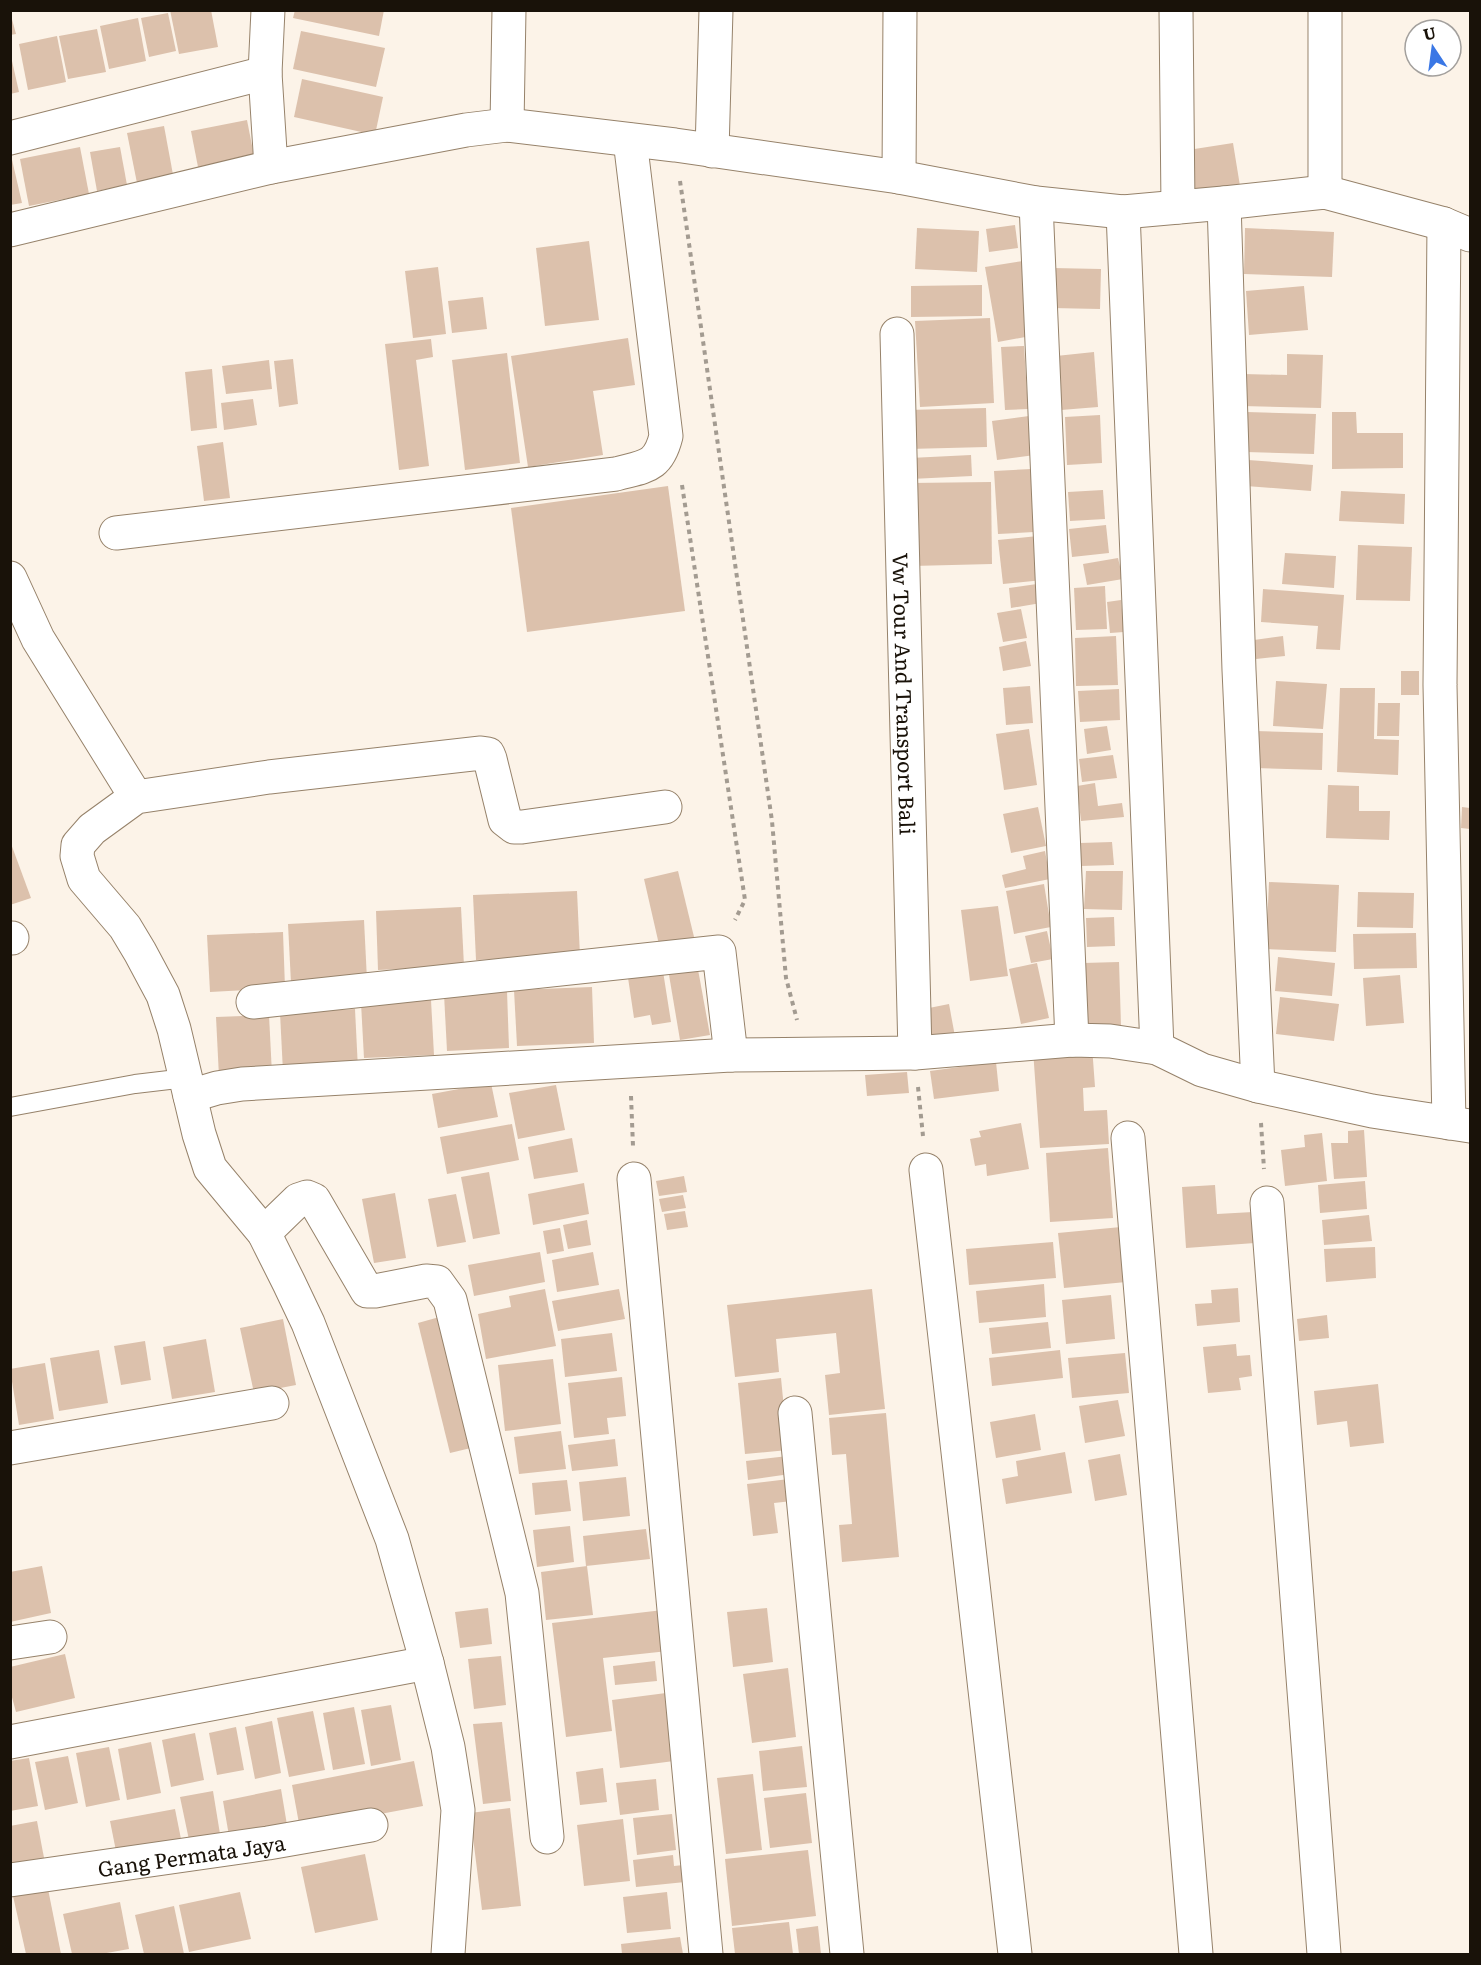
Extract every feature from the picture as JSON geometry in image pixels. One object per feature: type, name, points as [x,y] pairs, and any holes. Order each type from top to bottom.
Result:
[{"type":"street","points":[[268,10],[265,73],[271,167]]},
{"type":"street","points":[[507,125],[509,10]]},
{"type":"street","points":[[712,151],[716,10]]},
{"type":"street","points":[[899,177],[900,10]]},
{"type":"street","points":[[1176,10],[1178,207]]},
{"type":"street","points":[[1325,10],[1325,192]]},
{"type":"street","points":[[10,138],[265,73]]},
{"type":"street","points":[[10,231],[271,167],[466,130],[507,125],[675,145],[899,177],[1036,203],[1122,212],[1325,192],[1457,230],[1440,685],[1460,1125],[1372,1111],[1258,1086],[1202,1070],[1157,1048],[1110,1041],[1072,1040],[915,1053],[731,1055],[630,1060],[242,1084],[217,1088],[188,1087]]},
{"type":"street","points":[[116,533],[616,474],[655,461],[662,451],[666,436],[630,140]]},
{"type":"street","points":[[1036,203],[1072,1040]]},
{"type":"street","points":[[1224,203],[1240,681],[1258,1086]]},
{"type":"street","points":[[1122,212],[1157,1048]]},
{"type":"street","name":"Vw Tour And Transport Bali","points":[[897,334],[915,1053]]},
{"type":"street","points":[[10,578],[38,639],[136,797]]},
{"type":"street","points":[[448,1954],[458,1810],[448,1747],[392,1539],[308,1323],[264,1233],[210,1168],[163,995],[125,927],[84,879],[77,856],[78,845],[92,829],[136,797],[269,777],[486,753],[490,759],[505,820],[514,827],[665,807]]},
{"type":"street","points":[[253,1002],[719,952],[731,1055]]},
{"type":"street","points":[[1128,1138],[1196,1954]]},
{"type":"street","points":[[926,1170],[1015,1954]]},
{"type":"street","points":[[634,1179],[706,1954]]},
{"type":"street","points":[[264,1233],[298,1200],[307,1197],[314,1200],[367,1291],[426,1281],[437,1282],[450,1300],[522,1593],[547,1837]]},
{"type":"street","points":[[1267,1203],[1324,1954]]},
{"type":"street","points":[[10,1448],[272,1403]]},
{"type":"street","points":[[795,1413],[847,1954]]},
{"type":"street","points":[[10,1643],[50,1637]]},
{"type":"street","points":[[10,1742],[427,1663]]},
{"type":"street","name":"Gang Permata Jaya","points":[[10,1880],[268,1843],[371,1825]]},
{"type":"lane","points":[[10,1107],[135,1084],[188,1087]]},
{"type":"path","points":[[675,145],[772,821],[786,978],[806,1054]]},
{"type":"path","points":[[666,436],[678,457],[745,900],[719,952]]},
{"type":"path","points":[[915,1053],[926,1170]]},
{"type":"path","points":[[630,1060],[634,1179]]},
{"type":"path","points":[[1258,1086],[1267,1203]]},
{"type":"building","points":[[170,10],[211,10],[218,47],[179,54]]},
{"type":"building","points":[[295,10],[384,10],[379,36],[293,18]]},
{"type":"building","points":[[10,12],[16,34],[10,35]]},
{"type":"building","points":[[168,13],[176,51],[149,57],[141,18]]},
{"type":"building","points":[[138,18],[146,61],[109,69],[100,26]]},
{"type":"building","points":[[97,29],[106,72],[68,79],[59,36]]},
{"type":"building","points":[[301,31],[385,48],[376,87],[293,69]]},
{"type":"building","points":[[57,36],[66,82],[28,90],[19,44]]},
{"type":"building","points":[[10,52],[19,92],[10,94]]},
{"type":"building","points":[[302,79],[383,97],[375,135],[294,117]]},
{"type":"building","points":[[247,120],[254,156],[198,167],[191,131]]},
{"type":"building","points":[[164,126],[174,180],[138,188],[127,133]]},
{"type":"building","points":[[1233,143],[1240,186],[1194,193],[1188,150]]},
{"type":"building","points":[[80,147],[89,194],[29,206],[20,159]]},
{"type":"building","points":[[120,147],[127,185],[97,191],[90,152]]},
{"type":"building","points":[[10,151],[22,203],[10,205]]},
{"type":"building","points":[[1015,225],[1018,248],[989,252],[986,229]]},
{"type":"building","points":[[917,228],[979,231],[977,272],[915,269]]},
{"type":"building","points":[[1245,228],[1334,232],[1332,277],[1244,274]]},
{"type":"building","points":[[589,241],[599,320],[545,326],[536,248]]},
{"type":"building","points":[[1023,261],[1036,335],[998,342],[985,267]]},
{"type":"building","points":[[438,267],[446,334],[413,338],[405,271]]},
{"type":"building","points":[[1053,268],[1101,269],[1100,309],[1052,308]]},
{"type":"building","points":[[982,285],[982,316],[911,317],[911,286]]},
{"type":"building","points":[[1304,286],[1308,330],[1249,335],[1246,291]]},
{"type":"building","points":[[483,297],[487,329],[452,333],[448,301]]},
{"type":"building","points":[[990,318],[994,403],[920,407],[915,321]]},
{"type":"building","points":[[628,338],[635,385],[593,391],[603,455],[528,467],[511,356]]},
{"type":"building","points":[[431,339],[433,357],[416,360],[429,466],[399,470],[385,344]]},
{"type":"building","points":[[1024,346],[1028,409],[1005,410],[1001,347]]},
{"type":"building","points":[[1094,352],[1098,407],[1061,410],[1056,356]]},
{"type":"building","points":[[507,353],[520,463],[465,470],[452,360]]},
{"type":"building","points":[[1287,354],[1323,355],[1321,408],[1242,406],[1243,374],[1287,375]]},
{"type":"building","points":[[293,359],[298,404],[279,407],[274,361]]},
{"type":"building","points":[[269,360],[272,389],[226,394],[222,366]]},
{"type":"building","points":[[212,369],[217,428],[191,431],[185,372]]},
{"type":"building","points":[[253,399],[257,425],[224,430],[221,403]]},
{"type":"building","points":[[986,408],[987,447],[908,449],[907,410]]},
{"type":"building","points":[[1247,412],[1316,414],[1314,454],[1246,452]]},
{"type":"building","points":[[1332,412],[1356,412],[1357,433],[1403,433],[1403,468],[1332,469]]},
{"type":"building","points":[[1100,415],[1102,463],[1067,465],[1065,417]]},
{"type":"building","points":[[1029,416],[1035,455],[997,460],[992,421]]},
{"type":"building","points":[[223,442],[230,498],[204,501],[197,446]]},
{"type":"building","points":[[971,455],[972,476],[911,479],[910,458]]},
{"type":"building","points":[[1248,460],[1313,465],[1311,491],[1246,486]]},
{"type":"building","points":[[1031,469],[1034,532],[998,534],[994,471]]},
{"type":"building","points":[[991,482],[992,564],[912,566],[911,483]]},
{"type":"building","points":[[668,486],[685,611],[527,632],[511,508]]},
{"type":"building","points":[[1103,490],[1105,519],[1070,521],[1068,492]]},
{"type":"building","points":[[1341,491],[1405,494],[1404,524],[1339,521]]},
{"type":"building","points":[[1106,525],[1109,553],[1072,557],[1069,529]]},
{"type":"building","points":[[1038,536],[1043,580],[1003,584],[998,540]]},
{"type":"building","points":[[1358,545],[1412,547],[1410,601],[1356,600]]},
{"type":"building","points":[[1285,553],[1336,556],[1334,588],[1282,584]]},
{"type":"building","points":[[1118,558],[1123,579],[1087,585],[1083,564]]},
{"type":"building","points":[[1037,584],[1041,603],[1011,608],[1009,588]]},
{"type":"building","points":[[1105,586],[1107,629],[1076,630],[1074,588]]},
{"type":"building","points":[[1263,589],[1344,595],[1340,650],[1316,649],[1318,626],[1261,622]]},
{"type":"building","points":[[1121,600],[1124,632],[1110,633],[1107,602]]},
{"type":"building","points":[[1021,609],[1027,638],[1003,642],[997,613]]},
{"type":"building","points":[[1116,636],[1118,685],[1076,686],[1075,638]]},
{"type":"building","points":[[1283,636],[1285,656],[1256,659],[1254,640]]},
{"type":"building","points":[[1026,641],[1031,666],[1003,671],[999,647]]},
{"type":"building","points":[[1401,671],[1419,671],[1419,695],[1401,695]]},
{"type":"building","points":[[1276,681],[1327,684],[1323,729],[1273,726]]},
{"type":"building","points":[[1030,686],[1033,723],[1006,725],[1003,688]]},
{"type":"building","points":[[1340,688],[1375,688],[1374,739],[1399,740],[1398,775],[1337,772]]},
{"type":"building","points":[[1119,689],[1120,720],[1080,722],[1078,691]]},
{"type":"building","points":[[1378,703],[1400,703],[1399,736],[1377,736]]},
{"type":"building","points":[[1107,726],[1111,750],[1087,754],[1084,729]]},
{"type":"building","points":[[1029,729],[1037,785],[1004,790],[996,734]]},
{"type":"building","points":[[1255,731],[1323,733],[1322,770],[1254,768]]},
{"type":"building","points":[[1113,755],[1117,778],[1082,782],[1079,759]]},
{"type":"building","points":[[1095,783],[1098,806],[1122,803],[1124,817],[1081,821],[1077,786]]},
{"type":"building","points":[[1328,785],[1359,786],[1359,811],[1390,811],[1389,840],[1326,838]]},
{"type":"building","points":[[1038,807],[1046,846],[1011,853],[1003,814]]},
{"type":"building","points":[[1462,807],[1470,808],[1470,829],[1461,828]]},
{"type":"building","points":[[10,841],[31,898],[10,905]]},
{"type":"building","points":[[1112,842],[1114,865],[1081,866],[1080,843]]},
{"type":"building","points":[[1045,851],[1050,879],[1005,888],[1002,875],[1026,869],[1023,856]]},
{"type":"building","points":[[678,871],[695,941],[660,949],[644,879]]},
{"type":"building","points":[[1086,871],[1123,871],[1122,910],[1084,909]]},
{"type":"building","points":[[1269,882],[1339,885],[1336,952],[1266,949]]},
{"type":"building","points":[[1044,884],[1051,927],[1014,934],[1006,891]]},
{"type":"building","points":[[577,891],[580,956],[476,960],[473,895]]},
{"type":"building","points":[[1358,892],[1414,893],[1413,928],[1357,927]]},
{"type":"building","points":[[998,906],[1008,976],[970,981],[961,910]]},
{"type":"building","points":[[461,907],[464,966],[378,970],[376,911]]},
{"type":"building","points":[[1114,917],[1115,946],[1087,947],[1086,918]]},
{"type":"building","points":[[364,920],[367,980],[291,983],[288,924]]},
{"type":"building","points":[[1047,931],[1053,959],[1031,963],[1025,936]]},
{"type":"building","points":[[283,932],[285,988],[210,992],[207,935]]},
{"type":"building","points":[[1416,933],[1417,968],[1354,969],[1353,934]]},
{"type":"building","points":[[1278,957],[1335,963],[1332,996],[1275,991]]},
{"type":"building","points":[[1119,962],[1121,1026],[1085,1027],[1083,963]]},
{"type":"building","points":[[1037,963],[1049,1018],[1021,1024],[1009,969]]},
{"type":"building","points":[[697,964],[710,1035],[680,1040],[668,969]]},
{"type":"building","points":[[662,965],[671,1022],[652,1025],[650,1015],[634,1018],[627,971]]},
{"type":"building","points":[[1400,975],[1404,1023],[1366,1026],[1363,978]]},
{"type":"building","points":[[592,987],[594,1043],[517,1046],[514,990]]},
{"type":"building","points":[[507,991],[509,1048],[447,1051],[444,994]]},
{"type":"building","points":[[1280,997],[1339,1004],[1334,1041],[1276,1034]]},
{"type":"building","points":[[431,1000],[434,1055],[364,1058],[361,1003]]},
{"type":"building","points":[[949,1004],[956,1042],[932,1047],[924,1009]]},
{"type":"building","points":[[355,1009],[358,1069],[283,1072],[280,1013]]},
{"type":"building","points":[[269,1015],[272,1074],[219,1077],[216,1017]]},
{"type":"building","points":[[1092,1046],[1095,1087],[1083,1088],[1084,1111],[1107,1110],[1109,1144],[1040,1148],[1033,1050]]},
{"type":"building","points":[[996,1062],[999,1091],[934,1099],[930,1071]]},
{"type":"building","points":[[907,1072],[909,1093],[867,1096],[865,1075]]},
{"type":"building","points":[[491,1083],[498,1117],[438,1128],[432,1094]]},
{"type":"building","points":[[556,1085],[565,1130],[518,1139],[509,1093]]},
{"type":"building","points":[[1021,1123],[1029,1169],[987,1176],[986,1164],[975,1166],[970,1139],[981,1137],[979,1131]]},
{"type":"building","points":[[512,1124],[519,1160],[447,1174],[440,1137]]},
{"type":"building","points":[[1364,1130],[1367,1177],[1334,1179],[1331,1143],[1348,1143],[1348,1131]]},
{"type":"building","points":[[1322,1133],[1327,1181],[1285,1186],[1281,1150],[1305,1147],[1304,1135]]},
{"type":"building","points":[[572,1138],[578,1172],[534,1179],[528,1147]]},
{"type":"building","points":[[1108,1148],[1113,1218],[1050,1222],[1046,1153]]},
{"type":"building","points":[[489,1172],[500,1234],[473,1239],[461,1177]]},
{"type":"building","points":[[684,1176],[687,1192],[659,1196],[656,1181]]},
{"type":"building","points":[[1365,1181],[1367,1209],[1320,1213],[1318,1185]]},
{"type":"building","points":[[584,1183],[589,1214],[533,1225],[528,1194]]},
{"type":"building","points":[[1215,1185],[1217,1214],[1253,1212],[1255,1243],[1186,1248],[1182,1187]]},
{"type":"building","points":[[395,1193],[406,1258],[374,1263],[362,1199]]},
{"type":"building","points":[[456,1194],[466,1242],[437,1247],[428,1199]]},
{"type":"building","points":[[683,1195],[686,1208],[662,1212],[659,1199]]},
{"type":"building","points":[[685,1211],[688,1227],[667,1230],[664,1214]]},
{"type":"building","points":[[1369,1215],[1372,1241],[1324,1245],[1322,1220]]},
{"type":"building","points":[[587,1220],[591,1245],[568,1249],[563,1225]]},
{"type":"building","points":[[1121,1227],[1126,1282],[1064,1288],[1058,1233]]},
{"type":"building","points":[[560,1228],[564,1251],[547,1254],[543,1231]]},
{"type":"building","points":[[1053,1242],[1056,1278],[969,1285],[966,1249]]},
{"type":"building","points":[[1375,1247],[1376,1278],[1326,1282],[1324,1249]]},
{"type":"building","points":[[540,1252],[545,1282],[474,1296],[468,1265]]},
{"type":"building","points":[[593,1252],[599,1285],[557,1292],[552,1260]]},
{"type":"building","points":[[1044,1284],[1046,1317],[979,1323],[976,1291]]},
{"type":"building","points":[[1238,1288],[1240,1322],[1197,1326],[1195,1304],[1212,1303],[1211,1290]]},
{"type":"building","points":[[545,1289],[556,1346],[486,1359],[478,1314],[511,1307],[509,1296]]},
{"type":"building","points":[[619,1289],[625,1319],[558,1331],[552,1301]]},
{"type":"building","points":[[872,1289],[885,1409],[829,1415],[825,1375],[840,1373],[836,1333],[776,1339],[779,1372],[735,1377],[727,1305]]},
{"type":"building","points":[[1111,1295],[1115,1339],[1066,1344],[1062,1300]]},
{"type":"building","points":[[1327,1315],[1329,1338],[1299,1341],[1297,1319]]},
{"type":"building","points":[[443,1316],[475,1447],[450,1453],[418,1323]]},
{"type":"building","points":[[283,1319],[296,1385],[254,1393],[240,1328]]},
{"type":"building","points":[[1048,1322],[1051,1348],[992,1354],[989,1328]]},
{"type":"building","points":[[612,1333],[617,1371],[565,1377],[561,1339]]},
{"type":"building","points":[[206,1339],[215,1392],[172,1399],[163,1347]]},
{"type":"building","points":[[145,1341],[151,1380],[121,1385],[114,1346]]},
{"type":"building","points":[[1236,1344],[1237,1356],[1250,1355],[1252,1376],[1239,1378],[1241,1390],[1208,1393],[1203,1347]]},
{"type":"building","points":[[99,1350],[108,1403],[59,1411],[50,1358]]},
{"type":"building","points":[[1060,1350],[1063,1378],[992,1386],[989,1358]]},
{"type":"building","points":[[1125,1353],[1129,1393],[1072,1398],[1068,1358]]},
{"type":"building","points":[[553,1359],[561,1424],[505,1431],[498,1365]]},
{"type":"building","points":[[45,1363],[54,1419],[19,1425],[10,1369]]},
{"type":"building","points":[[622,1377],[626,1416],[607,1418],[609,1434],[574,1438],[568,1383]]},
{"type":"building","points":[[781,1378],[788,1450],[745,1454],[738,1383]]},
{"type":"building","points":[[1378,1384],[1384,1443],[1350,1447],[1347,1421],[1317,1425],[1314,1391]]},
{"type":"building","points":[[1118,1400],[1125,1436],[1085,1443],[1079,1406]]},
{"type":"building","points":[[886,1413],[899,1557],[842,1562],[839,1525],[852,1524],[846,1454],[832,1455],[829,1418]]},
{"type":"building","points":[[1035,1414],[1041,1450],[996,1458],[990,1422]]},
{"type":"building","points":[[561,1431],[566,1469],[519,1474],[514,1437]]},
{"type":"building","points":[[615,1439],[618,1466],[572,1471],[568,1445]]},
{"type":"building","points":[[1065,1452],[1072,1493],[1006,1504],[1002,1479],[1018,1476],[1016,1461]]},
{"type":"building","points":[[1120,1454],[1127,1495],[1095,1501],[1088,1460]]},
{"type":"building","points":[[788,1456],[790,1474],[748,1480],[746,1461]]},
{"type":"building","points":[[626,1477],[630,1516],[583,1521],[579,1482]]},
{"type":"building","points":[[789,1479],[792,1501],[774,1503],[778,1533],[753,1536],[747,1484]]},
{"type":"building","points":[[567,1480],[571,1511],[535,1515],[532,1483]]},
{"type":"building","points":[[570,1526],[574,1562],[537,1567],[533,1530]]},
{"type":"building","points":[[646,1529],[650,1559],[586,1566],[583,1536]]},
{"type":"building","points":[[42,1566],[51,1613],[10,1622],[10,1572]]},
{"type":"building","points":[[587,1566],[593,1615],[546,1620],[541,1572]]},
{"type":"building","points":[[488,1608],[492,1644],[460,1648],[455,1612]]},
{"type":"building","points":[[767,1608],[773,1662],[733,1667],[727,1612]]},
{"type":"building","points":[[663,1610],[668,1651],[603,1658],[612,1731],[566,1737],[552,1623]]},
{"type":"building","points":[[65,1654],[75,1698],[16,1712],[10,1690],[10,1667]]},
{"type":"building","points":[[501,1656],[506,1705],[474,1709],[468,1659]]},
{"type":"building","points":[[655,1661],[657,1681],[615,1685],[613,1666]]},
{"type":"building","points":[[788,1668],[796,1737],[752,1743],[743,1674]]},
{"type":"building","points":[[666,1693],[674,1761],[620,1768],[612,1700]]},
{"type":"building","points":[[391,1705],[401,1760],[371,1766],[361,1710]]},
{"type":"building","points":[[354,1707],[365,1764],[333,1770],[323,1713]]},
{"type":"building","points":[[313,1711],[325,1770],[289,1777],[277,1718]]},
{"type":"building","points":[[272,1721],[281,1773],[255,1779],[245,1727]]},
{"type":"building","points":[[502,1722],[511,1801],[483,1804],[473,1724]]},
{"type":"building","points":[[236,1727],[244,1770],[217,1775],[209,1733]]},
{"type":"building","points":[[195,1733],[204,1780],[171,1787],[162,1740]]},
{"type":"building","points":[[151,1742],[161,1793],[127,1800],[118,1749]]},
{"type":"building","points":[[802,1746],[807,1787],[763,1791],[759,1751]]},
{"type":"building","points":[[109,1747],[120,1800],[86,1807],[76,1753]]},
{"type":"building","points":[[68,1756],[78,1803],[45,1810],[35,1762]]},
{"type":"building","points":[[29,1758],[38,1806],[10,1811],[10,1761]]},
{"type":"building","points":[[414,1761],[423,1806],[300,1829],[292,1785]]},
{"type":"building","points":[[603,1768],[607,1802],[580,1805],[576,1772]]},
{"type":"building","points":[[753,1774],[762,1850],[726,1854],[717,1778]]},
{"type":"building","points":[[656,1779],[659,1810],[620,1815],[616,1783]]},
{"type":"building","points":[[281,1789],[287,1825],[229,1836],[223,1801]]},
{"type":"building","points":[[213,1791],[220,1834],[189,1840],[180,1797]]},
{"type":"building","points":[[806,1793],[812,1843],[770,1848],[764,1798]]},
{"type":"building","points":[[510,1808],[521,1906],[482,1910],[470,1813]]},
{"type":"building","points":[[175,1809],[182,1844],[117,1856],[110,1821]]},
{"type":"building","points":[[672,1814],[676,1850],[637,1855],[633,1818]]},
{"type":"building","points":[[623,1819],[630,1881],[584,1886],[577,1825]]},
{"type":"building","points":[[37,1821],[45,1863],[10,1870],[10,1826]]},
{"type":"building","points":[[808,1850],[816,1916],[732,1926],[725,1859]]},
{"type":"building","points":[[365,1854],[378,1920],[315,1933],[301,1867]]},
{"type":"building","points":[[673,1855],[674,1866],[693,1864],[695,1881],[636,1887],[633,1860]]},
{"type":"building","points":[[48,1889],[61,1954],[26,1954],[13,1896]]},
{"type":"building","points":[[240,1892],[251,1939],[189,1952],[179,1905]]},
{"type":"building","points":[[667,1892],[671,1929],[627,1933],[623,1897]]},
{"type":"building","points":[[120,1902],[129,1949],[101,1954],[72,1954],[63,1914]]},
{"type":"building","points":[[174,1906],[184,1954],[144,1954],[135,1915]]},
{"type":"building","points":[[789,1922],[793,1954],[735,1954],[732,1928]]},
{"type":"building","points":[[818,1926],[821,1954],[799,1954],[796,1929]]},
{"type":"building","points":[[680,1937],[683,1954],[622,1954],[621,1944]]}]
